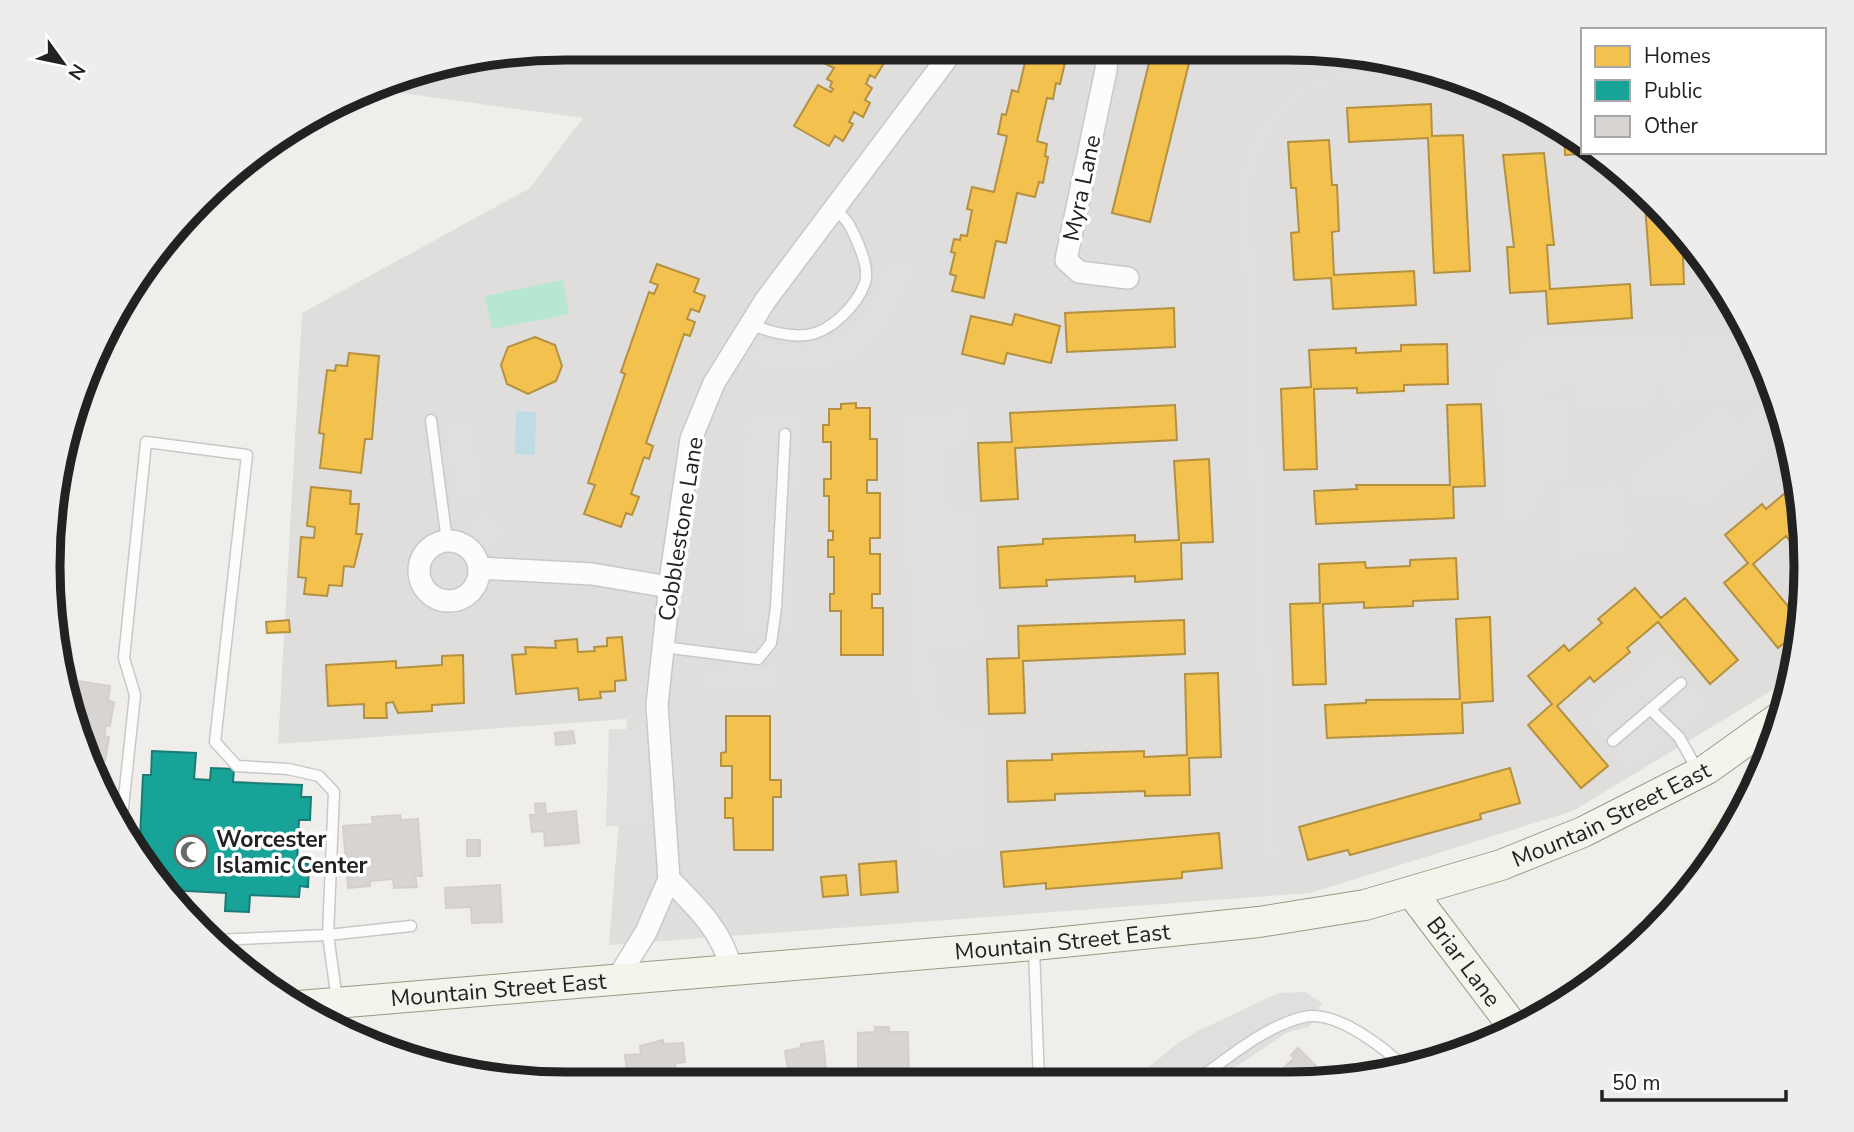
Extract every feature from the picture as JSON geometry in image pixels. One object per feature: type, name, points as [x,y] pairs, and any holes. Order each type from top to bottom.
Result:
[{"type":"main road","name":"Mountain Street East","points":[[312,1005],[1034,945],[1259,922],[1365,905],[1501,864],[1583,832],[1699,773],[1769,724]]},
{"type":"main road","name":"Briar Lane","points":[[1412,893],[1509,1021]]},
{"type":"street","name":"Cobblestone Lane","points":[[617,979],[646,932],[669,879],[657,705],[669,587],[691,439],[714,383],[750,324],[832,208],[946,60]]},
{"type":"street","name":"Myra Lane","points":[[1107,60],[1066,260],[1079,272],[1128,278]]},
{"type":"street","points":[[447,541],[459,542],[468,547],[479,568],[475,587],[461,600],[443,601],[427,593],[419,580],[421,557],[433,545],[447,541]]},
{"type":"street","points":[[479,568],[592,574],[669,587]]},
{"type":"street","points":[[669,879],[708,920],[727,950],[731,968]]},
{"type":"lane","points":[[750,324],[775,334],[809,335],[833,323],[847,311],[866,281],[864,259],[848,218],[832,208]]},
{"type":"lane","points":[[431,420],[447,541]]},
{"type":"lane","points":[[663,647],[758,659],[771,643],[776,608],[785,434]]},
{"type":"lane","points":[[123,811],[135,695],[124,658],[146,442],[247,455],[215,741],[237,766],[288,769],[319,776],[334,792],[328,935],[338,1002]]},
{"type":"lane","points":[[1613,741],[1681,683]]},
{"type":"lane","points":[[1650,709],[1679,737],[1699,773]]},
{"type":"lane","points":[[224,940],[328,935],[411,926]]},
{"type":"lane","points":[[1034,945],[1039,1072]]},
{"type":"lane","points":[[1208,1072],[1243,1047],[1306,1016],[1333,1020],[1363,1034],[1396,1061]]},
{"type":"shaded area","points":[[1288,60],[1387,69],[1451,86],[1512,112],[1541,127],[1596,164],[1646,208],[1690,258],[1727,313],[1742,342],[1768,403],[1785,467],[1790,500],[1793,599],[1780,683],[1573,811],[1310,893],[609,945],[627,719],[278,744],[302,313],[530,188],[583,118],[389,91],[467,69],[533,61]]},
{"type":"shaded area","points":[[1354,69],[1400,72],[1434,81],[1371,76],[1334,81],[1311,90],[1278,118],[1256,159],[1250,186],[1277,862],[1267,861],[1240,187],[1247,158],[1257,134],[1287,96],[1309,83]]},
{"type":"shaded area","points":[[887,262],[913,266],[888,328],[851,359],[814,372],[754,363],[757,342],[803,348],[834,339],[869,314]]},
{"type":"shaded area","points":[[1738,334],[1761,384],[1759,398],[1668,405],[1667,383],[1657,383],[1657,404],[1579,408],[1578,385],[1558,388],[1545,395],[1546,399],[1568,398],[1570,478],[1548,480],[1524,523],[1504,524],[1498,362],[1514,362],[1518,359],[1518,340],[1679,336],[1680,355],[1690,354],[1691,336]]},
{"type":"shaded area","points":[[1767,400],[1780,447],[1695,512],[1683,496],[1636,496],[1625,480],[1722,405],[1738,423]]},
{"type":"shaded area","points":[[969,410],[969,441],[944,450],[944,506],[976,512],[982,641],[965,647],[931,649],[936,713],[987,733],[987,849],[942,853],[918,850],[915,648],[906,552],[902,417]]},
{"type":"shaded area","points":[[801,415],[788,633],[742,629],[748,418]]},
{"type":"shaded area","points":[[473,421],[480,496],[455,498],[447,424]]},
{"type":"shaded area","points":[[1621,483],[1629,530],[1627,552],[1555,558],[1562,508],[1560,487]]},
{"type":"shaded area","points":[[480,511],[504,529],[489,548],[465,530]]},
{"type":"shaded area","points":[[1794,568],[1793,593],[1783,577]]},
{"type":"shaded area","points":[[1664,653],[1711,705],[1628,769],[1586,719]]},
{"type":"shaded area","points":[[776,667],[773,690],[700,688],[702,668]]},
{"type":"shaded area","points":[[609,729],[649,730],[646,827],[606,826]]},
{"type":"shaded area","points":[[1305,992],[1322,1003],[1309,1027],[1286,1033],[1228,1072],[1144,1072],[1175,1045],[1196,1032],[1278,993]]},
{"type":"green space","points":[[563,280],[569,314],[492,329],[485,296]]},
{"type":"green space","points":[[1729,816],[1711,844],[1709,829]]},
{"type":"water","points":[[516,411],[536,412],[535,455],[515,454]]},
{"type":"building: Homes","points":[[826,60],[878,60],[884,63],[875,78],[870,75],[866,84],[872,88],[865,100],[870,103],[863,117],[854,112],[849,122],[853,124],[843,141],[835,136],[829,146],[794,126],[818,85],[831,92],[833,89],[830,87],[832,82],[827,79],[834,68],[824,63]]},
{"type":"building: Homes","points":[[1026,60],[1066,60],[1053,99],[1047,98],[1037,141],[1047,144],[1045,156],[1048,157],[1043,183],[1039,182],[1035,197],[1017,193],[1006,243],[996,241],[984,298],[952,291],[956,276],[950,274],[955,253],[951,252],[954,239],[960,240],[961,235],[967,236],[972,210],[967,209],[972,187],[994,192],[1007,136],[998,134],[1002,114],[1006,115],[1012,90],[1018,92]]},
{"type":"building: Homes","points":[[1150,60],[1190,60],[1150,222],[1112,213]]},
{"type":"building: Homes","points":[[1431,104],[1432,136],[1463,135],[1470,271],[1434,273],[1428,138],[1349,142],[1347,108]]},
{"type":"building: Homes","points":[[1329,140],[1332,185],[1337,185],[1339,231],[1332,232],[1334,275],[1414,271],[1416,305],[1333,309],[1331,278],[1294,280],[1291,233],[1299,232],[1296,188],[1291,188],[1288,142]]},
{"type":"building: Homes","points":[[1564,142],[1582,154],[1565,155]]},
{"type":"building: Homes","points":[[1544,153],[1554,245],[1547,245],[1550,289],[1630,284],[1632,318],[1548,324],[1546,291],[1510,293],[1507,247],[1514,247],[1503,155]]},
{"type":"building: Homes","points":[[1645,207],[1683,249],[1684,284],[1651,285]]},
{"type":"building: Homes","points":[[657,264],[699,279],[694,292],[705,296],[699,312],[691,309],[687,319],[695,322],[690,336],[684,334],[646,443],[653,446],[649,459],[644,457],[631,494],[639,497],[632,515],[626,513],[621,527],[584,514],[595,485],[588,483],[625,374],[621,372],[649,292],[654,294],[658,285],[650,282]]},
{"type":"building: Homes","points":[[1174,308],[1175,347],[1067,352],[1065,313]]},
{"type":"building: Homes","points":[[1015,314],[1060,326],[1051,363],[1007,353],[1004,364],[962,354],[971,316],[1012,325]]},
{"type":"building: Homes","points":[[535,337],[555,345],[562,366],[556,381],[528,394],[507,384],[501,365],[508,347]]},
{"type":"building: Homes","points":[[1447,344],[1448,384],[1404,385],[1404,391],[1357,393],[1357,388],[1314,389],[1317,469],[1284,470],[1281,389],[1311,387],[1309,350],[1356,348],[1356,353],[1401,351],[1401,345]]},
{"type":"building: Homes","points":[[349,353],[379,356],[372,439],[365,439],[361,473],[320,468],[324,434],[319,433],[327,370],[335,371],[336,365],[347,366]]},
{"type":"building: Homes","points":[[856,403],[856,408],[870,408],[870,439],[877,439],[877,480],[867,480],[867,493],[880,493],[880,538],[870,538],[870,554],[880,554],[880,594],[872,594],[872,608],[883,608],[883,655],[841,655],[841,611],[830,611],[830,594],[834,594],[834,557],[828,557],[828,540],[833,540],[833,531],[829,531],[829,496],[824,496],[824,479],[831,479],[831,442],[823,442],[823,425],[829,425],[829,409],[841,409],[841,404]]},
{"type":"building: Homes","points":[[1481,404],[1485,486],[1453,487],[1454,518],[1316,524],[1314,491],[1357,489],[1356,485],[1450,485],[1447,405]]},
{"type":"building: Homes","points":[[1175,405],[1177,440],[1015,448],[1018,499],[981,501],[978,443],[1012,442],[1010,413]]},
{"type":"building: Homes","points":[[1209,459],[1213,542],[1181,543],[1182,579],[1135,582],[1135,576],[1046,580],[1047,586],[1000,588],[998,547],[1043,544],[1043,539],[1135,535],[1135,542],[1179,540],[1174,461]]},
{"type":"building: Homes","points":[[311,487],[351,491],[350,504],[359,504],[356,534],[362,534],[354,567],[344,566],[342,586],[329,585],[327,596],[304,594],[306,578],[298,577],[301,537],[314,538],[315,527],[307,526]]},
{"type":"building: Homes","points":[[1788,490],[1793,538],[1790,541],[1786,536],[1753,564],[1792,611],[1789,639],[1778,648],[1724,583],[1748,563],[1725,535],[1762,504],[1766,509]]},
{"type":"building: Homes","points":[[1456,558],[1458,599],[1413,601],[1413,606],[1364,608],[1364,602],[1323,604],[1326,684],[1293,685],[1290,604],[1320,603],[1319,564],[1365,562],[1366,568],[1410,566],[1410,560]]},
{"type":"building: Homes","points":[[1635,588],[1661,618],[1685,598],[1738,660],[1710,684],[1658,622],[1627,648],[1630,652],[1594,682],[1590,677],[1557,706],[1608,766],[1581,788],[1528,725],[1552,704],[1528,676],[1564,645],[1569,651],[1602,623],[1598,619]]},
{"type":"building: Homes","points":[[1490,617],[1493,701],[1462,703],[1463,733],[1327,738],[1325,705],[1366,703],[1366,700],[1460,699],[1456,619]]},
{"type":"building: Homes","points":[[289,620],[290,632],[267,633],[266,622]]},
{"type":"building: Homes","points":[[1184,620],[1185,654],[1023,661],[1025,713],[989,714],[987,659],[1019,658],[1018,626]]},
{"type":"building: Homes","points":[[622,637],[626,680],[615,681],[615,691],[600,692],[601,698],[579,700],[578,688],[516,694],[512,655],[526,654],[525,647],[556,648],[555,641],[577,639],[578,652],[595,651],[594,647],[607,646],[607,638]]},
{"type":"building: Homes","points":[[463,655],[464,703],[432,705],[432,711],[398,713],[393,702],[386,703],[387,718],[364,718],[364,704],[328,706],[326,665],[396,661],[396,668],[442,665],[442,656]]},
{"type":"building: Homes","points":[[1218,673],[1221,757],[1189,758],[1190,795],[1145,796],[1145,791],[1055,794],[1055,800],[1008,802],[1007,761],[1052,760],[1052,754],[1144,751],[1144,757],[1187,755],[1185,674]]},
{"type":"building: Homes","points":[[726,716],[770,716],[770,780],[781,780],[781,797],[773,797],[773,850],[734,850],[733,818],[725,818],[725,798],[732,798],[732,766],[721,766],[721,753],[726,752]]},
{"type":"building: Homes","points":[[1510,768],[1520,803],[1480,814],[1481,819],[1350,855],[1348,850],[1308,860],[1299,827]]},
{"type":"building: Homes","points":[[1219,833],[1222,868],[1182,872],[1182,878],[1046,889],[1046,883],[1004,887],[1001,852]]},
{"type":"building: Homes","points":[[896,861],[898,892],[861,895],[859,864]]},
{"type":"building: Homes","points":[[846,875],[848,895],[823,897],[821,877]]},
{"type":"building: Public","points":[[152,751],[196,753],[194,779],[210,780],[211,768],[234,769],[233,782],[302,785],[301,797],[311,797],[310,820],[299,820],[297,863],[309,864],[308,887],[300,886],[299,897],[250,895],[249,912],[225,911],[226,893],[177,890],[140,839],[143,775],[151,775]]},
{"type":"building: Other","points":[[73,680],[110,686],[108,701],[114,702],[110,726],[106,725],[104,736],[109,737],[105,761],[100,760],[99,763],[86,729]]},
{"type":"building: Other","points":[[573,731],[575,743],[556,745],[555,733]]},
{"type":"building: Other","points":[[545,803],[546,814],[576,811],[579,843],[545,846],[544,831],[532,832],[530,815],[536,815],[535,804]]},
{"type":"building: Other","points":[[400,815],[401,820],[418,819],[422,876],[415,876],[417,887],[394,888],[393,879],[370,881],[370,886],[348,888],[343,826],[373,824],[372,817]]},
{"type":"building: Other","points":[[467,840],[480,840],[480,856],[467,856]]},
{"type":"building: Other","points":[[500,885],[502,922],[472,923],[471,907],[446,908],[445,888]]},
{"type":"building: Other","points":[[875,1027],[889,1027],[889,1032],[908,1032],[909,1072],[858,1069],[858,1033],[875,1032]]},
{"type":"building: Other","points":[[663,1040],[663,1044],[683,1043],[685,1062],[675,1063],[676,1072],[627,1072],[625,1055],[641,1054],[640,1046]]},
{"type":"building: Other","points":[[823,1041],[826,1072],[788,1072],[785,1051],[801,1048],[801,1044]]},
{"type":"building: Other","points":[[1298,1048],[1321,1071],[1279,1072],[1294,1058],[1291,1055]]},
{"type":"place","name":"Worcester Islamic Center","points":[[191,852]]}]
